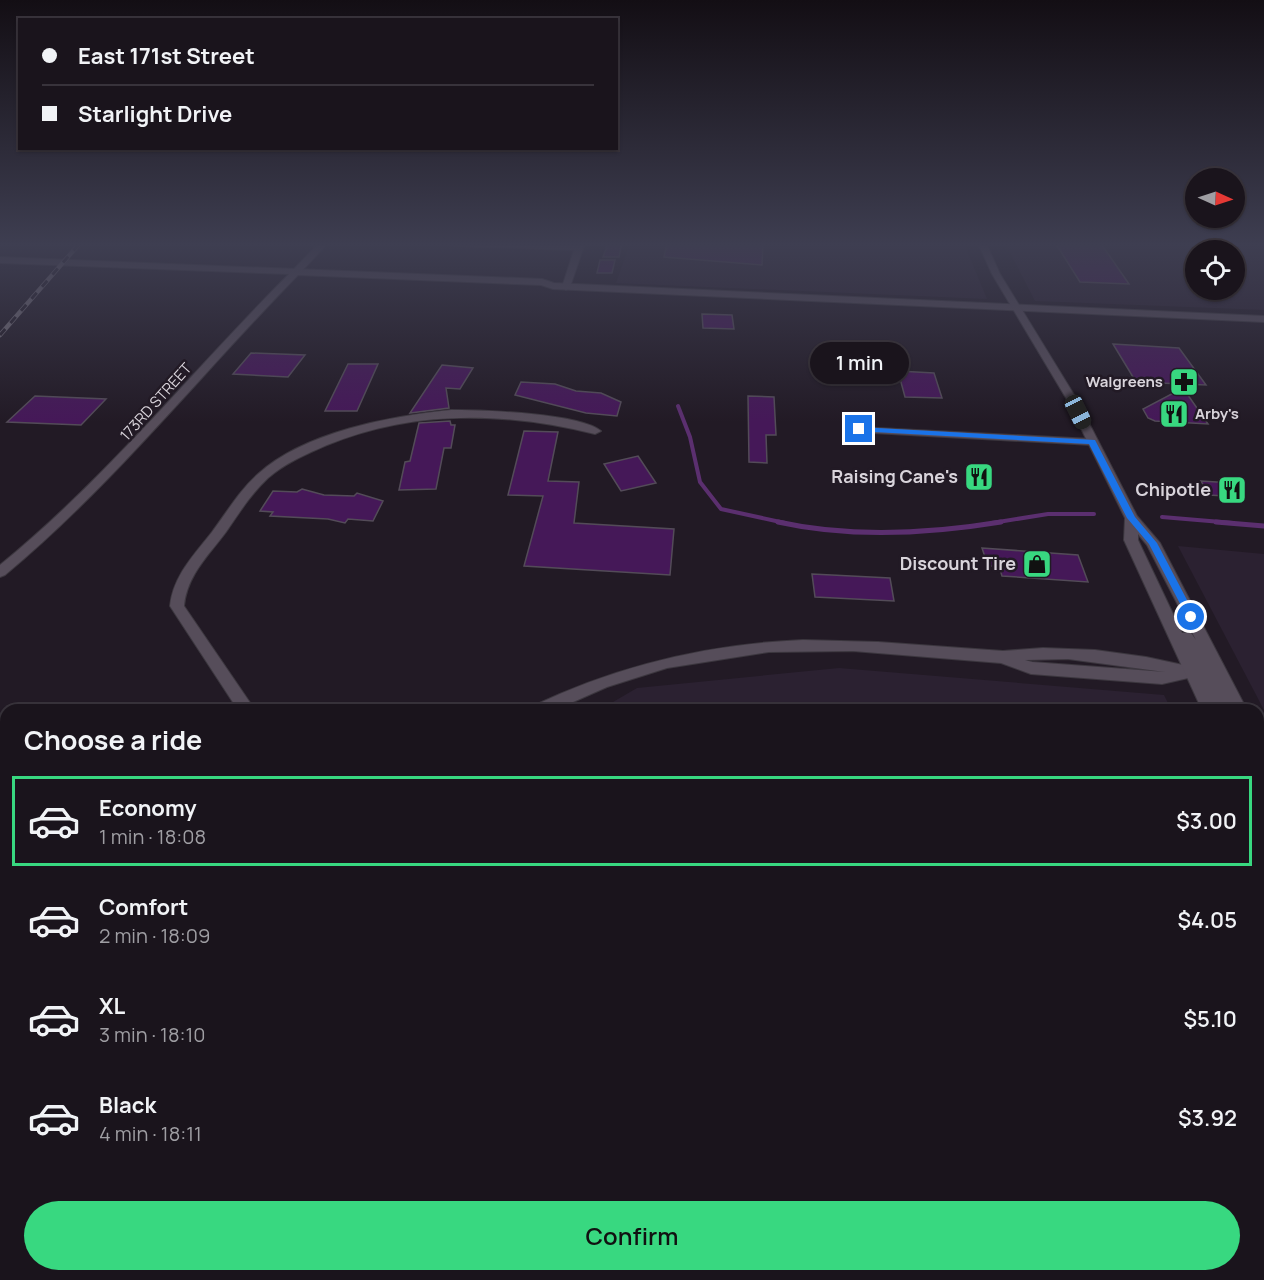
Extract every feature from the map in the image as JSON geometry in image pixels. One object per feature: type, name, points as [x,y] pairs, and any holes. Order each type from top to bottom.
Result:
[{"type":"street","name":"173RD STREET","points":[[0,572],[128,455],[267,303]]},
{"type":"street","points":[[904,303],[1264,319]]},
{"type":"street","points":[[1014,303],[1071,398],[1131,518],[1153,543],[1236,704]]},
{"type":"street","points":[[243,704],[177,606],[177,594],[187,575],[257,482],[274,468],[338,435],[418,415],[494,414],[595,431]]},
{"type":"street","points":[[859,429],[1092,442]]},
{"type":"street","points":[[1131,518],[1131,540],[1207,704]]},
{"type":"street","points":[[1140,560],[1160,583],[1193,652],[1201,662],[1221,675]]},
{"type":"street","points":[[552,704],[588,687],[666,663],[758,648],[846,646],[1003,657],[1031,668],[1052,670],[1162,678],[1192,672],[1206,680],[1222,704]]},
{"type":"shaded area","points":[[1079,303],[1264,303],[1264,310]]},
{"type":"shaded area","points":[[1178,546],[1264,554],[1264,704],[1261,704]]},
{"type":"shaded area","points":[[839,668],[1164,695],[1168,704],[610,704],[637,688]]},
{"type":"building","points":[[702,314],[732,315],[734,329],[703,328]]},
{"type":"building","name":"Walgreens","points":[[1113,344],[1179,348],[1206,385],[1136,382]]},
{"type":"building","points":[[251,353],[305,355],[288,377],[233,374]]},
{"type":"building","points":[[348,364],[378,364],[357,411],[325,411]]},
{"type":"building","points":[[442,365],[473,368],[460,389],[446,388],[449,408],[410,413]]},
{"type":"building","points":[[898,371],[934,373],[942,398],[905,397]]},
{"type":"building","points":[[521,382],[555,384],[576,391],[601,393],[621,402],[617,416],[586,413],[515,395]]},
{"type":"building","points":[[1183,388],[1208,424],[1155,421],[1148,418],[1143,409]]},
{"type":"building","points":[[35,396],[106,399],[81,425],[7,422]]},
{"type":"building","points":[[748,396],[774,397],[776,435],[766,435],[767,463],[749,462]]},
{"type":"building","points":[[450,421],[451,425],[455,425],[451,448],[444,448],[436,489],[399,490],[405,462],[410,461],[419,423]]},
{"type":"building","points":[[524,431],[558,432],[548,481],[579,482],[574,523],[674,529],[670,575],[524,566],[543,496],[508,495]]},
{"type":"building","points":[[638,456],[656,483],[621,491],[604,464]]},
{"type":"building","points":[[1201,481],[1232,483],[1240,497],[1209,495]]},
{"type":"building","points":[[302,489],[324,495],[354,496],[357,493],[383,501],[373,521],[348,519],[345,523],[328,519],[270,516],[273,512],[260,511],[273,491],[297,492]]},
{"type":"building","points":[[982,548],[1078,555],[1088,582],[1002,576],[999,566],[988,566]]},
{"type":"building","points":[[812,574],[890,578],[894,601],[815,597]]},
{"type":"waterway","points":[[678,406],[690,437],[700,482],[721,509],[785,523]]},
{"type":"waterway","points":[[992,523],[1048,514],[1094,514]]},
{"type":"waterway","points":[[1162,517],[1233,523]]},
{"type":"waterway","points":[[778,522],[861,532],[917,531],[1001,522]]},
{"type":"waterway","points":[[1216,522],[1264,526]]},
{"type":"railway","points":[[0,335],[28,303]]},
{"type":"place","name":"Walgreens","points":[[1184,382]]},
{"type":"place","name":"Arby's","points":[[1174,414]]},
{"type":"place","name":"Raising Cane's","points":[[979,477]]},
{"type":"place","name":"Chipotle","points":[[1232,490]]},
{"type":"place","name":"Discount Tire","points":[[1037,564]]},
{"type":"route","points":[[859,429],[1092,442],[1131,518],[1153,543],[1191,617]]}]
